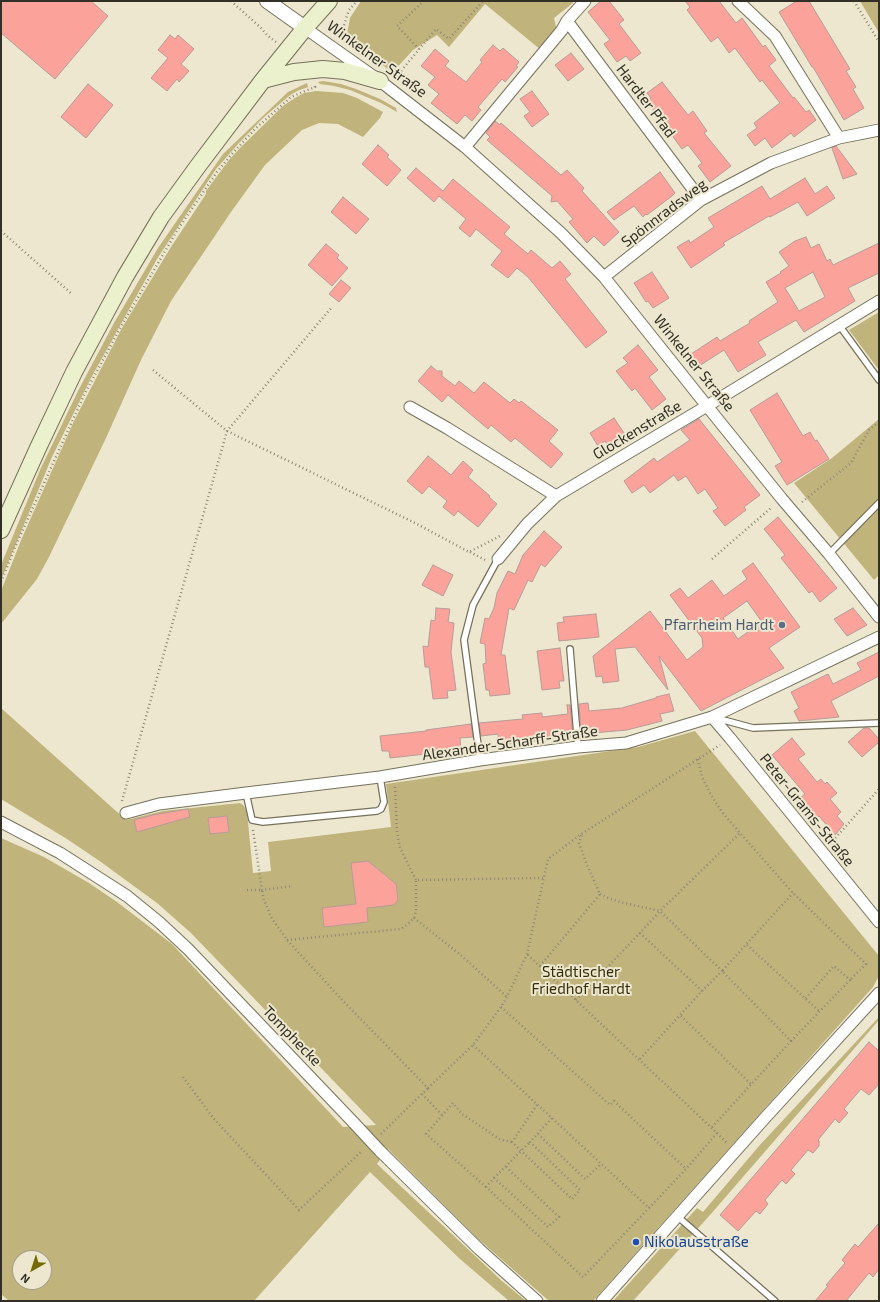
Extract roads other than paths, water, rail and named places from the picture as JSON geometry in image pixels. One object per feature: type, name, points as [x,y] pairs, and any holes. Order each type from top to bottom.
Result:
[{"type":"main road","points":[[1,530],[74,372],[125,277],[166,211],[198,166],[263,80],[329,1]]},
{"type":"main road","points":[[263,80],[294,72],[323,68],[345,71],[384,84]]},
{"type":"street","name":"Winkelner Straße","points":[[268,1],[384,84],[465,147],[560,233],[604,277],[782,499],[829,554],[879,617]]},
{"type":"street","points":[[465,147],[562,30],[566,21],[585,1]]},
{"type":"street","points":[[738,1],[775,36],[839,138]]},
{"type":"street","name":"Hardter Pfad","points":[[566,21],[702,200]]},
{"type":"street","name":"Spönnradsweg","points":[[604,277],[702,200],[771,163],[839,138],[879,130]]},
{"type":"street","name":"Glockenstraße","points":[[496,562],[523,529],[556,496],[879,301]]},
{"type":"street","points":[[410,407],[447,428],[556,496]]},
{"type":"street","name":"Alexander-Scharff-Straße","points":[[126,813],[160,804],[380,777],[480,760],[626,743],[712,717],[879,638]]},
{"type":"street","name":"Peter-Grams-Straße","points":[[712,717],[879,922]]},
{"type":"street","name":"Tomphecke","points":[[1,822],[60,853],[127,896],[159,922],[188,949],[380,1151],[479,1249],[537,1301]]},
{"type":"street","points":[[602,1301],[879,993]]},
{"type":"lane","points":[[839,325],[879,380]]},
{"type":"lane","points":[[829,554],[879,503]]},
{"type":"lane","points":[[480,760],[464,640],[473,605],[496,562]]},
{"type":"lane","points":[[570,649],[578,748]]},
{"type":"lane","points":[[712,717],[753,728],[879,723]]},
{"type":"lane","points":[[246,793],[252,820],[263,822],[377,811],[381,809],[384,802],[380,777]]},
{"type":"lane","points":[[677,1216],[775,1301]]},
{"type":"place","name":"Pfarrheim Hardt","points":[[782,625]]},
{"type":"place","name":"Nikolausstraße","points":[[636,1242]]},
{"type":"park label","name":"Städtischer Friedhof Hardt","points":[[581,980]]}]
